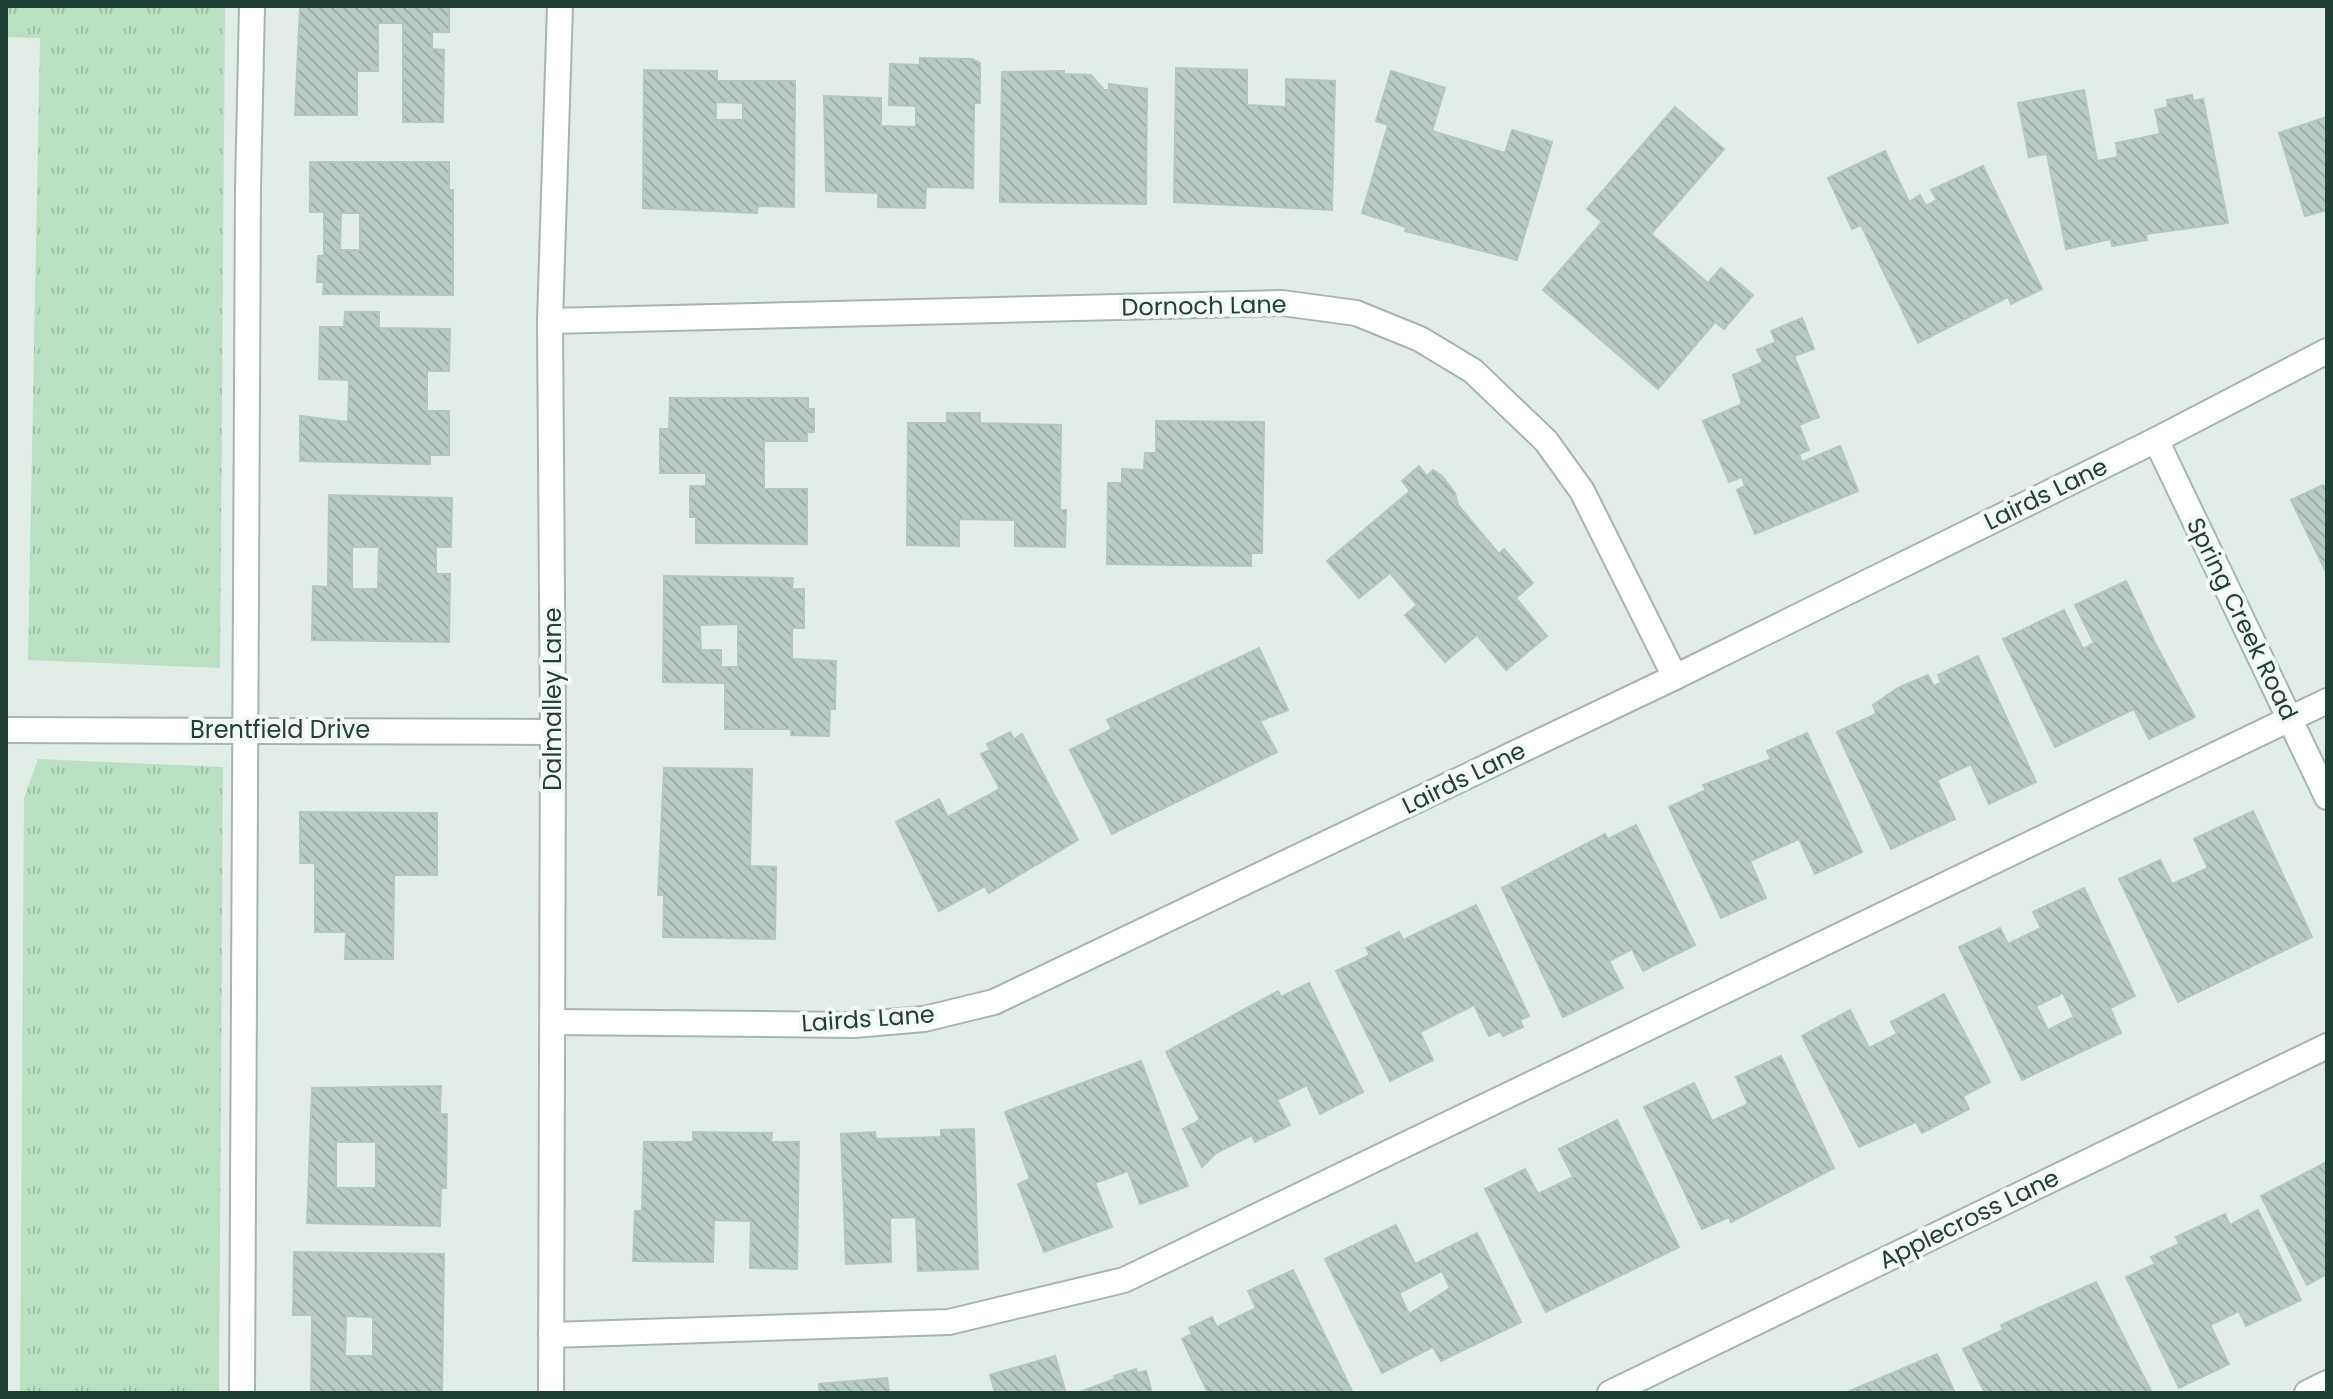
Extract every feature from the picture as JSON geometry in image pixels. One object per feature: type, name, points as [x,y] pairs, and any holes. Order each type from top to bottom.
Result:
[{"type":"street","points":[[242,1393],[248,188],[252,6]]},
{"type":"street","name":"Dalmalley Lane","points":[[551,1393],[553,732],[550,321],[560,6]]},
{"type":"street","name":"Dornoch Lane","points":[[550,321],[1282,303],[1356,313],[1420,339],[1473,371],[1546,441],[1582,491],[1675,677]]},
{"type":"street","name":"Lairds Lane","points":[[553,1022],[854,1025],[924,1019],[994,1002],[1675,677],[2156,440],[2327,351]]},
{"type":"street","name":"Spring Creek Road","points":[[2156,440],[2327,797]]},
{"type":"street","points":[[551,1335],[949,1322],[1124,1280],[2327,701]]},
{"type":"street","name":"Brentfield Drive","points":[[6,730],[553,732]]},
{"type":"street","name":"Applecross Lane","points":[[1610,1393],[2327,1046]]},
{"type":"street","points":[[2307,1393],[2327,1383]]},
{"type":"green space","points":[[6,6],[225,6],[220,668],[28,660],[40,38],[6,37]]},
{"type":"green space","points":[[38,759],[223,767],[219,1393],[20,1393],[24,798]]},
{"type":"building","points":[[300,6],[449,6],[449,32],[432,32],[432,49],[444,50],[443,122],[403,122],[403,23],[378,23],[378,71],[357,71],[357,115],[295,115]]},
{"type":"building","points":[[920,58],[972,59],[980,63],[980,103],[974,103],[973,188],[926,187],[925,208],[878,207],[878,193],[826,191],[824,96],[881,98],[881,126],[916,127],[916,106],[889,105],[890,64],[920,65]]},
{"type":"building","points":[[1176,68],[1247,70],[1247,105],[1286,107],[1286,79],[1335,81],[1332,210],[1174,202]]},
{"type":"building","points":[[644,70],[717,71],[717,81],[795,81],[794,207],[758,206],[757,213],[643,208]],"holes":[[[716,102],[743,103],[743,120],[716,120]]]},
{"type":"building","points":[[1064,71],[1064,74],[1091,75],[1104,90],[1109,90],[1109,84],[1147,89],[1146,204],[1000,202],[1002,72]]},
{"type":"building","points":[[1391,71],[1445,88],[1432,131],[1505,153],[1512,130],[1552,142],[1517,260],[1405,231],[1406,227],[1362,213],[1388,125],[1376,121]]},
{"type":"building","points":[[2084,90],[2097,161],[2118,157],[2116,143],[2160,134],[2155,110],[2168,107],[2167,100],[2192,95],[2193,101],[2203,99],[2228,223],[2146,234],[2147,240],[2112,246],[2111,239],[2066,249],[2047,154],[2029,157],[2018,103]]},
{"type":"building","points":[[1675,107],[1724,149],[1651,234],[1708,283],[1721,268],[1753,295],[1724,329],[1715,322],[1658,389],[1543,290],[1602,222],[1587,209]]},
{"type":"building","points":[[2327,117],[2327,210],[2305,216],[2279,133]]},
{"type":"building","points":[[1885,151],[1909,202],[1920,195],[1926,206],[1937,200],[1931,190],[1983,166],[2042,289],[2011,304],[2008,297],[1918,343],[1861,225],[1852,229],[1828,178]]},
{"type":"building","points":[[310,162],[449,162],[449,190],[453,190],[453,295],[323,294],[324,282],[317,282],[318,256],[324,256],[324,212],[310,212]],"holes":[[[341,213],[360,213],[360,250],[340,250]]]},
{"type":"building","points":[[345,312],[379,312],[379,328],[450,329],[449,371],[427,371],[427,411],[449,411],[449,455],[430,455],[430,464],[300,461],[300,416],[348,422],[349,380],[319,379],[320,327],[344,327]]},
{"type":"building","points":[[1802,318],[1814,349],[1794,356],[1819,417],[1799,425],[1809,450],[1799,454],[1802,462],[1840,446],[1858,491],[1755,534],[1737,490],[1745,486],[1742,477],[1729,482],[1703,421],[1742,404],[1733,375],[1763,362],[1757,350],[1776,342],[1771,331]]},
{"type":"building","points":[[670,398],[808,398],[808,409],[814,409],[814,432],[807,432],[807,441],[764,441],[764,489],[807,489],[807,544],[696,543],[696,517],[690,517],[690,486],[706,486],[706,473],[660,473],[660,429],[669,429]]},
{"type":"building","points":[[947,413],[980,413],[980,423],[1061,425],[1060,510],[1066,510],[1065,547],[1015,546],[1015,520],[959,519],[959,546],[907,545],[908,423],[947,423]]},
{"type":"building","points":[[1156,421],[1264,422],[1262,553],[1251,553],[1251,566],[1107,564],[1108,483],[1122,483],[1122,469],[1144,470],[1145,453],[1156,453]]},
{"type":"building","points":[[1419,466],[1427,476],[1433,470],[1442,476],[1455,493],[1458,505],[1499,554],[1504,549],[1533,583],[1516,598],[1547,636],[1506,670],[1477,635],[1445,662],[1405,615],[1417,605],[1390,573],[1359,598],[1327,561],[1410,491],[1402,481]]},
{"type":"building","points":[[2323,485],[2327,490],[2327,574],[2291,500]]},
{"type":"building","points":[[329,495],[452,498],[451,547],[436,547],[436,574],[450,574],[449,642],[312,640],[313,586],[328,587]],"holes":[[[352,547],[379,547],[378,589],[352,589]]]},
{"type":"building","points":[[664,576],[793,578],[792,589],[804,589],[804,628],[792,628],[792,659],[836,661],[835,709],[830,709],[829,736],[791,735],[791,729],[725,729],[725,683],[663,682]],"holes":[[[738,624],[738,667],[721,667],[721,650],[701,650],[700,625]]]},
{"type":"building","points":[[2126,581],[2195,717],[2149,739],[2134,709],[2055,747],[2003,639],[2064,610],[2083,649],[2094,643],[2075,605]]},
{"type":"building","points":[[1259,648],[1288,710],[1260,721],[1277,752],[1112,834],[1070,750],[1112,729],[1107,720]]},
{"type":"building","points":[[1978,656],[2036,782],[1989,804],[1971,764],[1937,780],[1955,819],[1891,849],[1837,732],[1876,714],[1873,705],[1898,688],[1928,675],[1934,686],[1941,683],[1938,675]]},
{"type":"building","points":[[1010,732],[1014,739],[1022,734],[1078,840],[989,893],[985,886],[939,911],[896,822],[939,799],[948,817],[1000,789],[981,754],[990,750],[987,744]]},
{"type":"building","points":[[1807,733],[1862,852],[1815,874],[1799,839],[1750,861],[1766,898],[1721,918],[1669,807],[1706,790],[1703,785],[1771,759],[1767,751]]},
{"type":"building","points":[[664,768],[752,769],[750,866],[776,867],[775,939],[663,937],[664,895],[658,895]]},
{"type":"building","points":[[2253,811],[2312,937],[2178,1002],[2119,879],[2160,860],[2172,884],[2208,868],[2194,839]]},
{"type":"building","points":[[300,812],[437,813],[437,875],[394,875],[393,959],[345,959],[346,932],[315,932],[315,863],[300,863]]},
{"type":"building","points":[[1636,825],[1695,945],[1643,971],[1632,949],[1609,961],[1623,988],[1563,1017],[1502,888],[1605,834],[1608,839]]},
{"type":"building","points":[[2084,888],[2135,996],[2110,1008],[2121,1033],[2022,1080],[1959,947],[2000,928],[2008,944],[2041,928],[2033,912]],"holes":[[[2063,993],[2074,1017],[2048,1030],[2036,1006]]]},
{"type":"building","points":[[1476,905],[1529,1016],[1520,1020],[1523,1027],[1503,1036],[1500,1031],[1489,1036],[1474,1005],[1420,1032],[1433,1060],[1390,1081],[1336,971],[1370,955],[1366,948],[1399,932],[1403,940]]},
{"type":"building","points":[[1309,983],[1363,1092],[1320,1114],[1307,1085],[1277,1100],[1290,1125],[1255,1142],[1252,1135],[1216,1153],[1202,1167],[1183,1129],[1200,1120],[1166,1052],[1278,991],[1281,997]]},
{"type":"building","points":[[1944,994],[1990,1082],[1963,1096],[1969,1109],[1922,1133],[1916,1122],[1859,1147],[1802,1036],[1850,1010],[1869,1048],[1897,1034],[1891,1022]]},
{"type":"building","points":[[1781,1056],[1834,1168],[1731,1222],[1729,1217],[1702,1229],[1644,1107],[1694,1083],[1712,1121],[1748,1104],[1736,1077]]},
{"type":"building","points":[[1141,1061],[1188,1186],[1140,1204],[1128,1171],[1095,1183],[1112,1227],[1044,1252],[1018,1184],[1030,1179],[1005,1112]]},
{"type":"building","points":[[441,1086],[440,1114],[447,1114],[446,1188],[441,1188],[440,1226],[307,1223],[312,1088]],"holes":[[[336,1142],[376,1142],[376,1188],[336,1188]]]},
{"type":"building","points":[[1617,1120],[1679,1247],[1546,1312],[1485,1189],[1525,1169],[1538,1194],[1573,1177],[1559,1149]]},
{"type":"building","points":[[974,1129],[978,1269],[918,1271],[916,1217],[890,1218],[891,1262],[846,1264],[841,1134],[875,1132],[876,1139],[941,1137],[941,1130]]},
{"type":"building","points":[[693,1132],[772,1133],[771,1142],[799,1142],[797,1269],[750,1268],[751,1221],[714,1220],[713,1262],[633,1261],[635,1211],[642,1211],[644,1142],[693,1142]]},
{"type":"building","points":[[2327,1162],[2327,1274],[2307,1285],[2261,1196]]},
{"type":"building","points":[[2258,1210],[2301,1300],[2246,1326],[2239,1311],[2210,1325],[2229,1364],[2179,1388],[2126,1277],[2155,1264],[2151,1257],[2179,1244],[2176,1237],[2225,1214],[2230,1225]]},
{"type":"building","points":[[1396,1225],[1415,1264],[1477,1233],[1521,1322],[1441,1361],[1433,1347],[1382,1373],[1325,1259]],"holes":[[[1442,1271],[1450,1288],[1409,1314],[1399,1293]]]},
{"type":"building","points":[[294,1252],[444,1254],[442,1393],[311,1393],[312,1315],[293,1315]],"holes":[[[346,1316],[373,1317],[373,1356],[345,1356]]]},
{"type":"building","points":[[1293,1270],[1353,1393],[1208,1393],[1182,1339],[1192,1334],[1189,1328],[1212,1317],[1217,1327],[1256,1308],[1248,1291]]},
{"type":"building","points":[[2096,1282],[2152,1393],[1985,1393],[1963,1349],[2003,1330],[2001,1325]]},
{"type":"building","points":[[1937,1354],[1955,1393],[1845,1393]]},
{"type":"building","points":[[1055,1356],[1066,1393],[995,1393],[990,1375]]},
{"type":"building","points":[[1136,1369],[1137,1373],[1146,1371],[1152,1393],[1077,1393],[1115,1379],[1114,1376]]},
{"type":"building","points":[[887,1378],[889,1393],[820,1393],[819,1384]]}]
